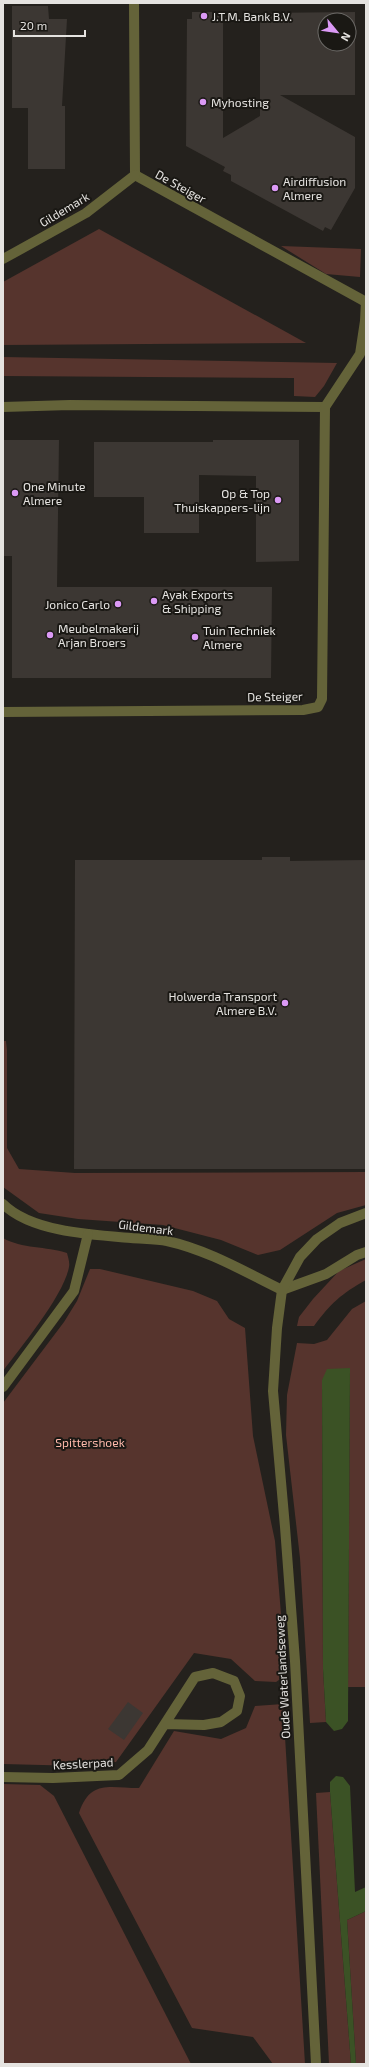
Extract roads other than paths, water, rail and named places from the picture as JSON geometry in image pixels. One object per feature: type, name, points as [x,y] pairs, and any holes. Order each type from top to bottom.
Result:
[{"type":"street","points":[[134,3],[134,175]]},
{"type":"street","name":"Gildemark","points":[[3,259],[86,213],[134,175]]},
{"type":"street","name":"De Steiger","points":[[3,712],[303,710],[318,707],[322,699],[324,636],[325,407],[360,354],[366,302],[134,175]]},
{"type":"street","points":[[3,407],[70,405],[325,407]]},
{"type":"street","name":"Gildemark","points":[[3,1204],[12,1213],[48,1227],[88,1234],[166,1241],[206,1252],[282,1290]]},
{"type":"street","points":[[282,1290],[300,1257],[317,1239],[340,1223],[366,1213]]},
{"type":"street","points":[[3,1386],[74,1291],[88,1234]]},
{"type":"street","points":[[282,1290],[326,1274],[357,1255],[366,1252]]},
{"type":"street","name":"Oude Waterlandseweg","points":[[282,1290],[277,1328],[273,1391],[295,1661],[316,2064]]},
{"type":"street","name":"Kesslerpad","points":[[3,1777],[53,1778],[118,1775],[148,1750],[195,1677],[213,1673],[234,1681],[240,1696],[237,1711],[221,1722],[204,1725],[165,1724]]},
{"type":"place","name":"J.T.M. Bank B.V.","points":[[204,16]]},
{"type":"place","name":"Myhosting","points":[[203,102]]},
{"type":"place","name":"Airdiffusion Almere","points":[[275,188]]},
{"type":"place","name":"One Minute Almere","points":[[15,493]]},
{"type":"place","name":"Op & Top Thuiskappers-lijn","points":[[278,500]]},
{"type":"place","name":"Ayak Exports & Shipping","points":[[154,601]]},
{"type":"place","name":"Jonico Carlo","points":[[118,604]]},
{"type":"place","name":"Meubelmakerij Arjan Broers","points":[[50,635]]},
{"type":"place","name":"Tuin Techniek Almere","points":[[195,637]]},
{"type":"place","name":"Holwerda Transport Almere B.V.","points":[[285,1003]]},
{"type":"park label","name":"Spittershoek","points":[[90,1442]]}]
